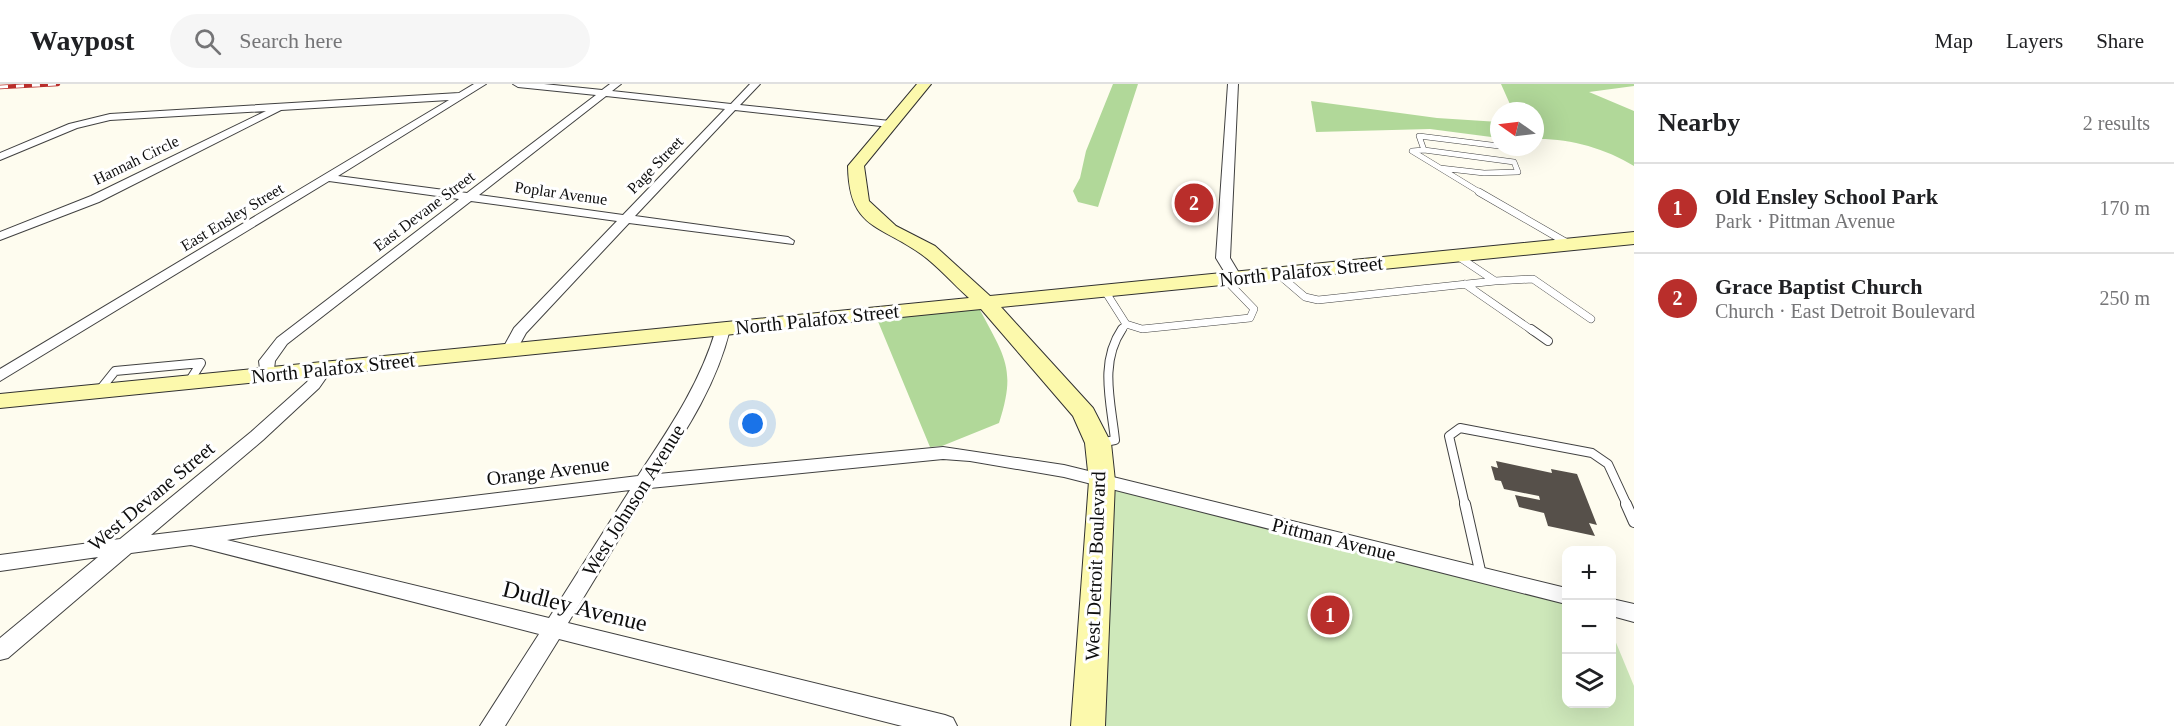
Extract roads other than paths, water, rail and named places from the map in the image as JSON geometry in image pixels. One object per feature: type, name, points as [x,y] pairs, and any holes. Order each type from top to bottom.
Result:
[{"type":"main road","name":"West Detroit Boulevard","points":[[924,84],[856,166],[857,191],[861,203],[890,230],[928,250],[986,303],[1084,413],[1098,443],[1102,481],[1088,726]]},
{"type":"main road","name":"North Palafox Street","points":[[0,401],[1634,238]]},
{"type":"street","name":"East Ensley Street","points":[[0,376],[465,96],[481,84]]},
{"type":"street","points":[[518,84],[890,124]]},
{"type":"street","name":"East Devane Street","points":[[267,374],[267,361],[282,341],[616,84]]},
{"type":"street","name":"Page Street","points":[[510,350],[519,331],[755,84]]},
{"type":"street","points":[[1230,278],[1223,258],[1233,84]]},
{"type":"street","points":[[0,157],[73,126],[95,120],[283,106],[465,96]]},
{"type":"street","name":"Hannah Circle","points":[[0,236],[86,203],[283,106]]},
{"type":"street","name":"Poplar Avenue","points":[[329,178],[788,241]]},
{"type":"street","name":"West Johnson Avenue","points":[[492,726],[644,483],[704,382],[719,348],[723,329]]},
{"type":"street","name":"West Devane Street","points":[[0,651],[257,436],[313,385],[326,368]]},
{"type":"street","name":"Orange Avenue","points":[[0,562],[163,540],[193,539],[260,528],[644,483],[943,453],[970,455],[1052,469],[1102,481]]},
{"type":"street","name":"Pittman Avenue","points":[[1102,481],[1562,595]]},
{"type":"street","name":"Dudley Avenue","points":[[193,539],[945,726]]},
{"type":"street","points":[[1616,609],[1634,613]]},
{"type":"lane","points":[[1425,150],[1419,136],[1490,145]]},
{"type":"lane","points":[[1438,168],[1484,173],[1518,172],[1514,162],[1425,150],[1412,151],[1438,168],[1570,244]]},
{"type":"lane","points":[[1456,255],[1495,280]]},
{"type":"lane","points":[[1277,273],[1305,297],[1318,300],[1495,280],[1533,279],[1591,319]]},
{"type":"lane","points":[[1105,291],[1126,324],[1142,329],[1250,318],[1254,309],[1230,278]]},
{"type":"lane","points":[[1465,284],[1548,341]]},
{"type":"lane","points":[[1098,443],[1115,440],[1107,370],[1113,343],[1126,324]]},
{"type":"lane","points":[[1481,575],[1449,436],[1460,428],[1592,453],[1608,464],[1634,522]]},
{"type":"railway","points":[[0,87],[58,84]]},
{"type":"place","name":"Grace Baptist Church","points":[[1194,203]]},
{"type":"place","name":"Old Ensley School Park","points":[[1330,615]]}]
